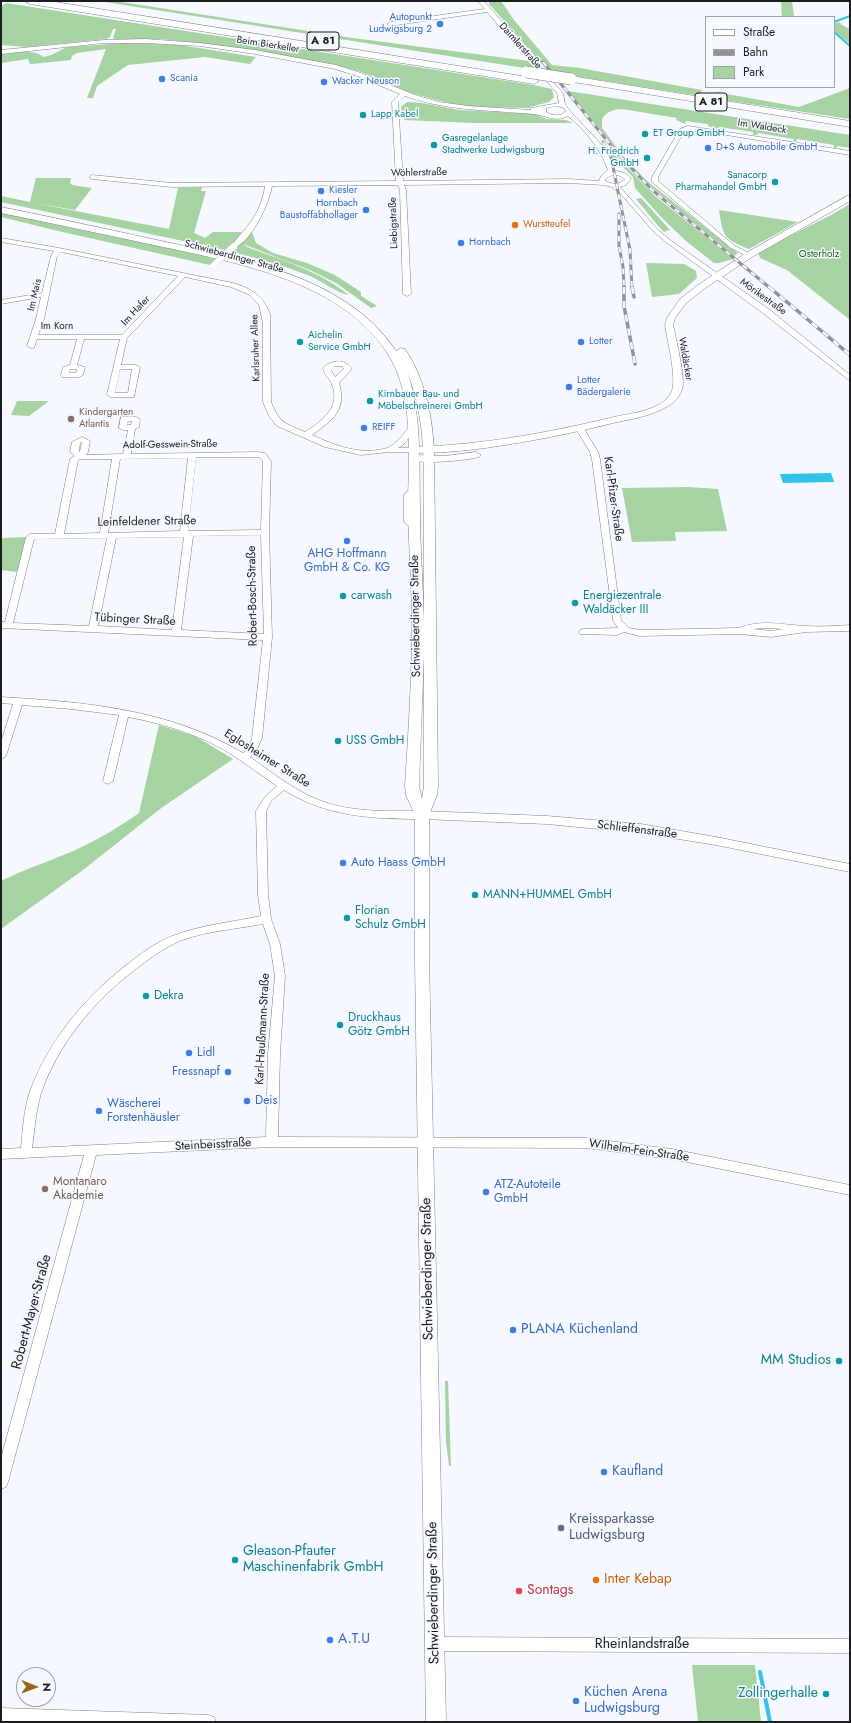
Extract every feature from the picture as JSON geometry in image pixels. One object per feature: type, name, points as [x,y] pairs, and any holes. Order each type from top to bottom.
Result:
[{"type":"highway","name":"A 81","points":[[30,1],[850,131]]},
{"type":"highway","name":"A 81","points":[[65,1],[571,79],[850,124]]},
{"type":"main road","name":"Schwieberdinger Straße","points":[[1,204],[246,258],[302,276],[339,294],[358,306],[380,324],[408,361],[418,384],[425,406],[429,455],[430,508],[431,790],[422,815],[422,944],[436,1722]]},
{"type":"main road","name":"Schwieberdinger Straße","points":[[1,210],[236,261],[280,274],[323,293],[361,318],[381,338],[393,355],[402,370],[411,408],[418,643],[412,786],[422,815]]},
{"type":"main road","points":[[414,508],[430,508]]},
{"type":"main road","points":[[415,723],[431,723]]},
{"type":"street","name":"Daimlerstraße","points":[[481,1],[559,92],[562,97],[563,106]]},
{"type":"street","points":[[390,24],[488,10]]},
{"type":"street","name":"Beim Bierkeller","points":[[2,50],[32,50],[53,46],[110,41],[179,42],[322,64],[360,74],[414,97],[457,107],[511,111],[543,111],[553,117],[562,116]]},
{"type":"street","points":[[53,46],[53,53]]},
{"type":"street","points":[[43,48],[45,54]]},
{"type":"street","points":[[543,111],[552,105],[557,99],[559,92]]},
{"type":"street","points":[[396,104],[398,98],[404,93]]},
{"type":"street","points":[[396,104],[414,97]]},
{"type":"street","name":"Liebigstraße","points":[[396,104],[399,179],[403,190],[407,294]]},
{"type":"street","points":[[552,105],[568,108],[569,113],[576,118],[607,158],[626,176],[628,181],[624,184],[614,185],[605,178]]},
{"type":"street","points":[[562,116],[569,113]]},
{"type":"street","points":[[562,116],[579,123]]},
{"type":"street","name":"Im Waldeck","points":[[746,257],[655,182],[654,177],[683,130],[688,128],[708,130],[850,153]]},
{"type":"street","points":[[605,178],[611,170],[607,158]]},
{"type":"street","points":[[605,178],[619,173],[626,176]]},
{"type":"street","name":"Wöhlerstraße","points":[[92,177],[172,185],[568,181],[605,178]]},
{"type":"street","points":[[212,266],[250,230],[260,216],[264,208],[270,184]]},
{"type":"street","name":"Mörikestraße","points":[[624,184],[626,190],[656,224],[661,234]]},
{"type":"street","name":"Mörikestraße","points":[[614,185],[623,193],[654,230],[767,312],[850,379]]},
{"type":"street","points":[[746,257],[850,198]]},
{"type":"street","name":"Karlsruher Allee","points":[[1,240],[233,285],[243,289],[259,299],[266,314],[267,402],[269,410],[280,424],[328,445],[361,454],[389,450],[413,454]]},
{"type":"street","name":"Im Mais","points":[[31,346],[46,294],[54,256],[58,250]]},
{"type":"street","name":"Waldäcker","points":[[361,454],[413,454],[461,457],[526,447],[564,438],[580,429],[654,409],[666,404],[677,392],[679,384],[669,332],[671,318],[689,296],[746,257]]},
{"type":"street","name":"Im Hafer","points":[[116,368],[136,367],[131,395],[111,395],[116,368],[124,337],[183,276]]},
{"type":"street","points":[[1,302],[46,294]]},
{"type":"street","name":"Im Korn","points":[[34,337],[124,337]]},
{"type":"street","name":"Im Korn","points":[[73,366],[81,337]]},
{"type":"street","points":[[306,436],[331,418],[338,408],[338,393],[335,382]]},
{"type":"street","points":[[127,456],[132,427]]},
{"type":"street","points":[[389,450],[400,443],[412,429]]},
{"type":"street","name":"Karl-Pfizer-Straße","points":[[580,429],[594,452],[596,459],[617,620],[621,627],[625,629]]},
{"type":"street","points":[[176,634],[192,455]]},
{"type":"street","name":"Adolf-Gesswein-Straße","points":[[59,536],[74,459],[79,456],[262,455]]},
{"type":"street","name":"Robert-Bosch-Straße","points":[[243,758],[254,747],[258,738],[268,637],[265,532],[267,461],[262,455]]},
{"type":"street","points":[[93,630],[108,535],[116,456]]},
{"type":"street","points":[[414,490],[408,495],[408,522],[415,528]]},
{"type":"street","name":"Leinfeldener Straße","points":[[4,625],[30,537],[265,532]]},
{"type":"street","name":"Tübinger Straße","points":[[4,625],[268,637]]},
{"type":"street","points":[[582,632],[617,632],[625,629],[633,633],[740,631],[771,634],[806,629],[850,628]]},
{"type":"street","name":"Eglosheimer Straße","points":[[1,700],[86,706],[124,712],[186,729],[210,739],[243,758],[283,786],[310,800],[341,810],[383,815],[422,815]]},
{"type":"street","points":[[1,756],[19,701]]},
{"type":"street","points":[[108,781],[124,712]]},
{"type":"street","name":"Karl-Haußmann-Straße","points":[[272,1142],[274,1054],[280,976],[275,944],[266,919],[263,895],[261,811],[268,798],[283,786]]},
{"type":"street","name":"Schlieffenstraße","points":[[422,815],[526,819],[624,827],[673,833],[850,868]]},
{"type":"street","points":[[26,1153],[38,1086],[64,1037],[82,1012],[102,991],[125,970],[151,952],[182,936],[266,919]]},
{"type":"street","name":"Steinbeisstraße","points":[[1,1154],[272,1142],[425,1142]]},
{"type":"street","name":"Wilhelm-Fein-Straße","points":[[425,1142],[586,1143],[672,1154],[850,1190]]},
{"type":"street","name":"Robert-Mayer-Straße","points":[[1,1482],[91,1151]]},
{"type":"street","name":"Rheinlandstraße","points":[[435,1644],[850,1646]]},
{"type":"street","points":[[1,1715],[209,1722]]},
{"type":"green space","points":[[99,1],[115,1],[353,38],[529,61],[537,70]]},
{"type":"green space","points":[[489,1],[501,1],[514,20],[552,65],[580,68],[702,90],[700,96],[549,72],[489,4]]},
{"type":"green space","points":[[781,1],[792,1],[794,16],[782,16]]},
{"type":"green space","points":[[6,3],[533,85],[552,89],[554,97],[549,102],[530,108],[470,107],[440,101],[408,92],[362,72],[332,64],[197,43],[161,39],[115,39],[113,38],[116,29],[113,29],[110,37],[106,39],[27,47],[1,45],[1,7]]},
{"type":"green space","points":[[140,15],[407,57],[139,16]]},
{"type":"green space","points":[[839,22],[850,29],[850,44],[835,32],[835,24]]},
{"type":"green space","points":[[125,43],[180,45],[256,57],[250,64],[205,57],[128,65],[97,86],[93,98],[87,98],[106,49],[77,53],[72,56],[71,60],[30,64],[28,59],[1,63],[1,54],[29,52],[39,54],[43,57],[69,47]]},
{"type":"green space","points":[[850,88],[850,119],[711,98],[716,92],[799,107]]},
{"type":"green space","points":[[568,91],[850,135],[850,148],[838,146],[834,148],[834,145],[797,139],[796,142],[793,141],[794,139],[758,133],[757,135],[753,135],[753,132],[720,127],[719,129],[710,127],[707,124],[686,121],[685,124],[676,120],[677,118],[624,109],[613,110],[604,116],[602,119],[602,128],[624,157],[647,181],[738,253],[734,256],[647,183],[628,163]]},
{"type":"green space","points":[[407,102],[422,103],[459,110],[535,114],[546,119],[566,120],[573,123],[474,123],[404,120],[404,117],[401,116],[401,107]]},
{"type":"green space","points":[[606,146],[655,196],[733,259],[714,263],[686,241],[662,218],[635,188],[633,177],[611,155]]},
{"type":"green space","points":[[36,178],[71,178],[70,183],[72,185],[92,188],[75,210],[34,203],[169,229],[178,188],[202,187],[201,191],[206,191],[194,233],[205,238],[213,232],[245,232],[232,246],[230,245],[225,250],[1,202],[1,196],[30,202]]},
{"type":"green space","points":[[640,198],[670,230],[664,232],[660,228],[636,199]]},
{"type":"green space","name":"Osterholz","points":[[850,204],[850,320],[787,270],[760,258],[758,252]]},
{"type":"green space","points":[[719,210],[798,222],[749,249],[734,242],[726,236],[723,231]]},
{"type":"green space","points":[[1,212],[216,259],[210,265],[1,217]]},
{"type":"green space","points":[[252,232],[256,243],[273,253],[307,263],[335,275],[361,292],[361,296],[377,306],[371,308],[336,283],[312,271],[243,244],[247,247],[313,273],[349,295],[301,272],[233,252]]},
{"type":"green space","points":[[646,263],[684,264],[696,271],[697,278],[679,294],[652,297]]},
{"type":"green space","points":[[17,401],[49,401],[29,416],[11,415]]},
{"type":"green space","points":[[689,487],[718,489],[727,531],[675,532],[676,541],[632,542],[622,488]]},
{"type":"green space","points":[[28,537],[18,572],[1,570],[1,538]]},
{"type":"green space","points":[[159,725],[195,736],[233,759],[160,809],[83,870],[1,929],[1,881],[82,847],[139,813]]},
{"type":"green space","points":[[445,1381],[448,1381],[451,1466],[449,1466],[446,1441]]},
{"type":"green space","points":[[692,1665],[755,1665],[761,1722],[698,1722]]},
{"type":"water","points":[[831,473],[834,482],[783,483],[780,474]]},
{"type":"waterway","points":[[835,22],[850,16]]},
{"type":"waterway","points":[[835,33],[850,46]]},
{"type":"waterway","points":[[760,1672],[770,1722]]},
{"type":"railway","points":[[543,62],[618,154],[651,189],[770,288]]},
{"type":"railway","points":[[603,142],[611,157],[630,250],[632,288]]},
{"type":"railway","points":[[619,214],[619,246],[623,267],[624,288]]},
{"type":"railway","points":[[632,287],[634,297]]},
{"type":"railway","points":[[769,287],[850,355]]},
{"type":"railway","points":[[624,288],[624,306],[635,364]]},
{"type":"place","name":"Autopunkt Ludwigsburg 2","points":[[440,24]]},
{"type":"place","name":"Scania","points":[[162,79]]},
{"type":"place","name":"Wacker Neuson","points":[[324,82]]},
{"type":"place","name":"Lapp Kabel","points":[[363,115]]},
{"type":"place","name":"ET Group GmbH","points":[[645,134]]},
{"type":"place","name":"Gasregelanlage Stadtwerke Ludwigsburg","points":[[434,145]]},
{"type":"place","name":"D+S Automobile GmbH","points":[[708,148]]},
{"type":"place","name":"H. Friedrich GmbH","points":[[647,158]]},
{"type":"place","name":"Sanacorp Pharmahandel GmbH","points":[[775,182]]},
{"type":"place","name":"Kiesler","points":[[321,191]]},
{"type":"place","name":"Hornbach Baustoffabhollager","points":[[366,210]]},
{"type":"place","name":"Wurstteufel","points":[[515,225]]},
{"type":"place","name":"Hornbach","points":[[461,243]]},
{"type":"place","name":"Aichelin Service GmbH","points":[[300,342]]},
{"type":"place","name":"Lotter","points":[[581,342]]},
{"type":"place","name":"Lotter Bädergalerie","points":[[569,387]]},
{"type":"place","name":"Kirnbauer Bau- und Möbelschreinerei GmbH","points":[[370,401]]},
{"type":"place","name":"Kindergarten Atlantis","points":[[71,419]]},
{"type":"place","name":"REIFF","points":[[364,428]]},
{"type":"place","name":"AHG Hoffmann GmbH & Co. KG","points":[[347,541]]},
{"type":"place","name":"carwash","points":[[343,596]]},
{"type":"place","name":"Energiezentrale Waldäcker III","points":[[575,603]]},
{"type":"place","name":"USS GmbH","points":[[338,741]]},
{"type":"place","name":"Auto Haass GmbH","points":[[343,863]]},
{"type":"place","name":"MANN+HUMMEL GmbH","points":[[475,895]]},
{"type":"place","name":"Florian Schulz GmbH","points":[[347,918]]},
{"type":"place","name":"Dekra","points":[[146,996]]},
{"type":"place","name":"Druckhaus Götz GmbH","points":[[340,1025]]},
{"type":"place","name":"Lidl","points":[[189,1053]]},
{"type":"place","name":"Fressnapf","points":[[228,1072]]},
{"type":"place","name":"Deis","points":[[247,1101]]},
{"type":"place","name":"Wäscherei Forstenhäusler","points":[[99,1111]]},
{"type":"place","name":"Montanaro Akademie","points":[[45,1189]]},
{"type":"place","name":"ATZ-Autoteile GmbH","points":[[486,1192]]},
{"type":"place","name":"PLANA Küchenland","points":[[513,1330]]},
{"type":"place","name":"MM Studios","points":[[839,1361]]},
{"type":"place","name":"Kaufland","points":[[604,1472]]},
{"type":"place","name":"Kreissparkasse Ludwigsburg","points":[[561,1528]]},
{"type":"place","name":"Gleason-Pfauter Maschinenfabrik GmbH","points":[[235,1560]]},
{"type":"place","name":"Inter Kebap","points":[[596,1580]]},
{"type":"place","name":"Sontags","points":[[519,1591]]},
{"type":"place","name":"A.T.U","points":[[330,1640]]},
{"type":"place","name":"Zollingerhalle","points":[[826,1694]]},
{"type":"place","name":"Küchen Arena Ludwigsburg","points":[[576,1701]]}]
